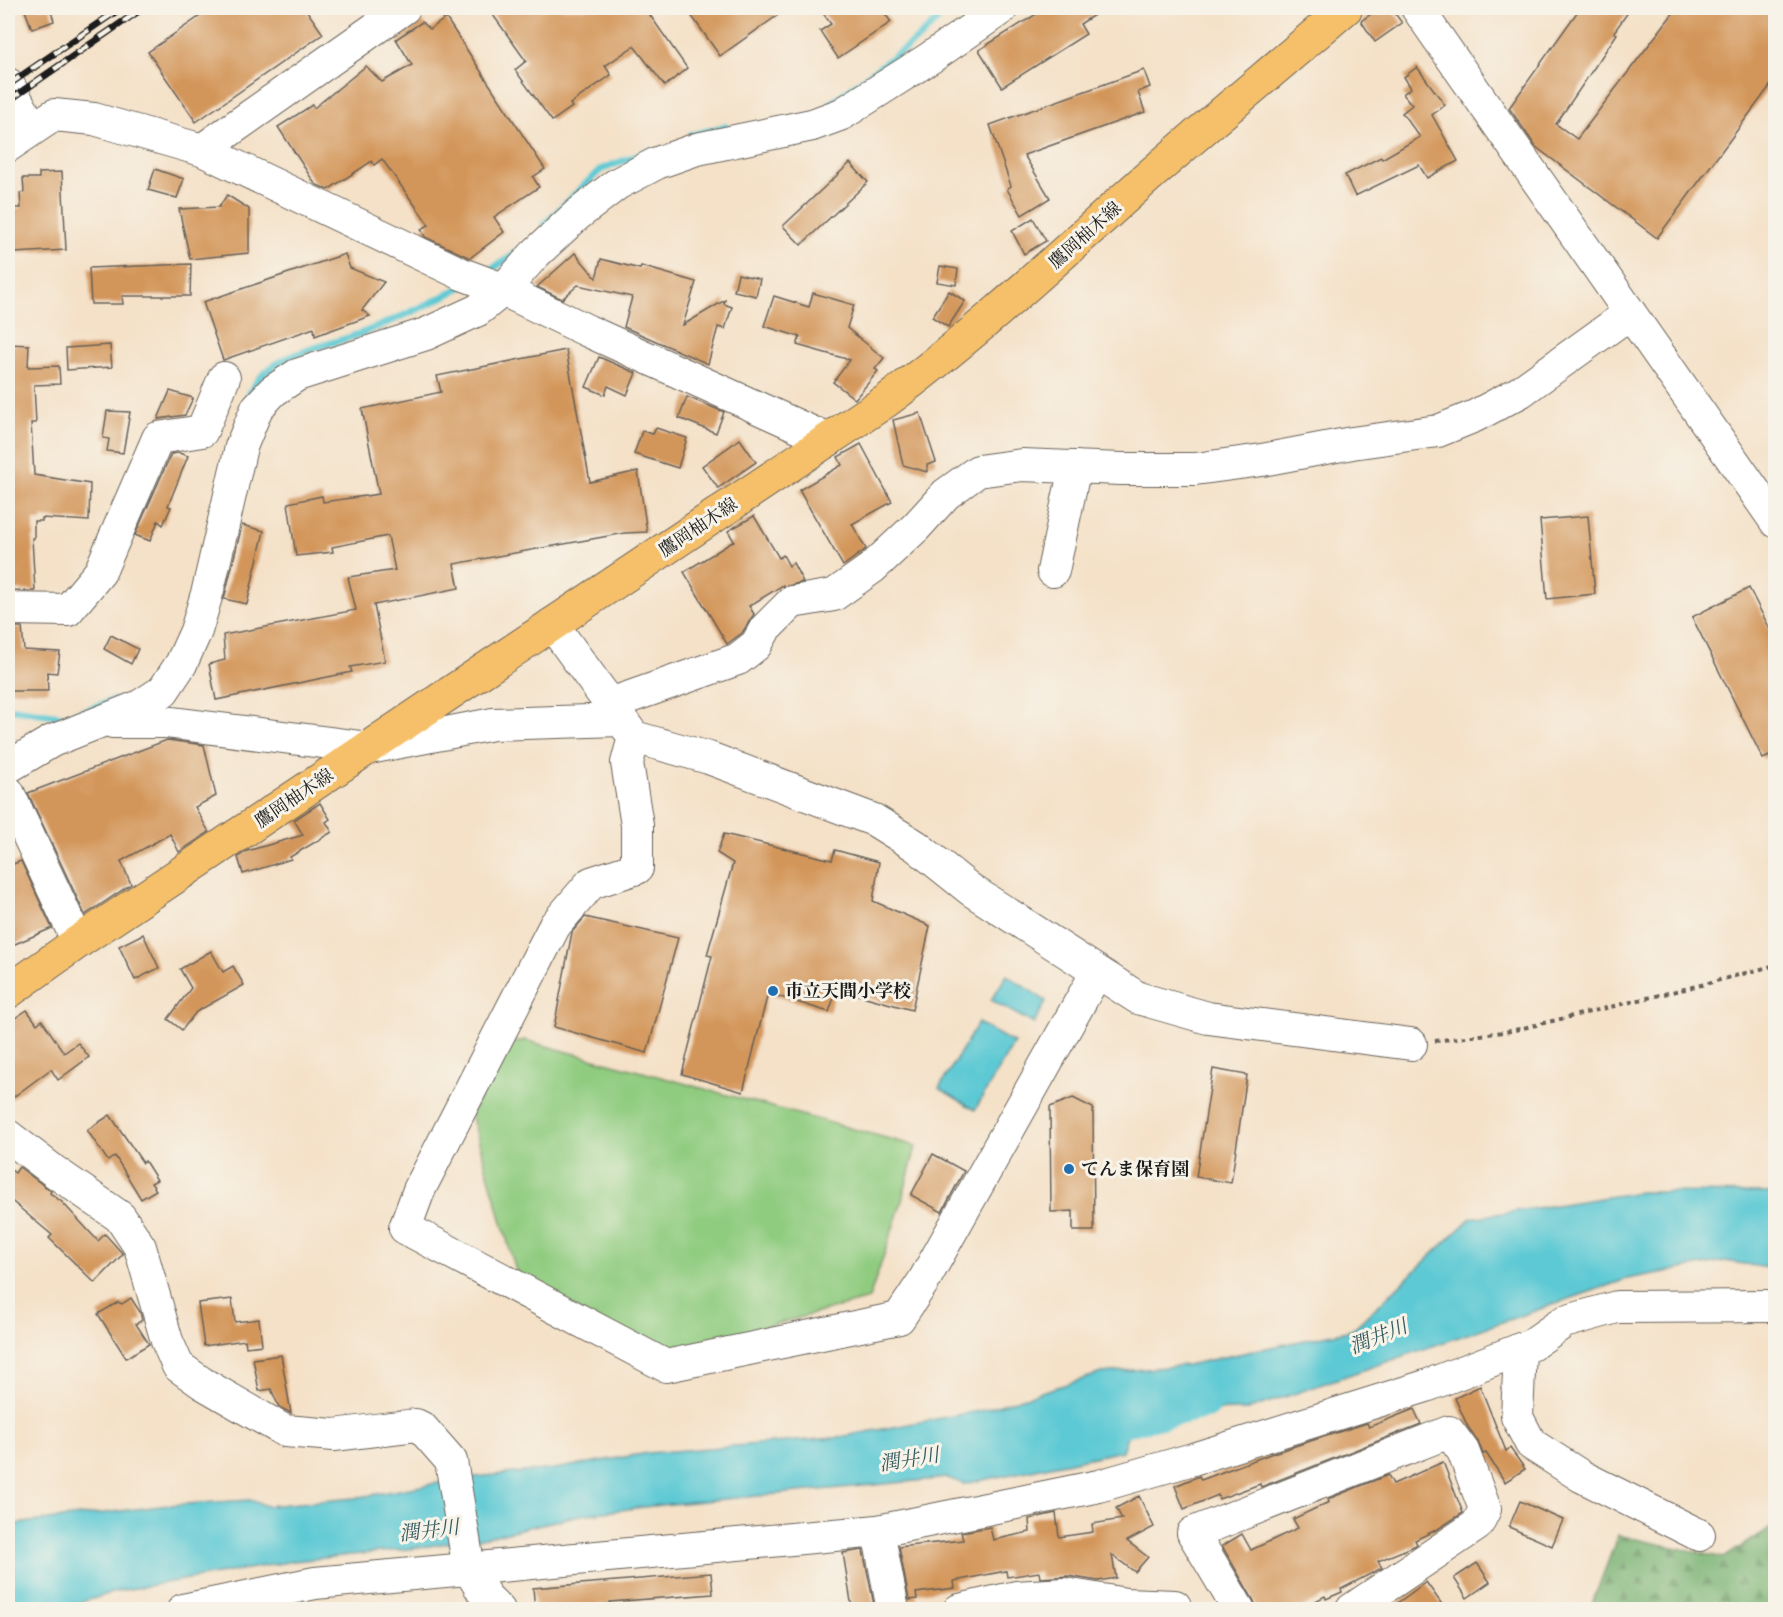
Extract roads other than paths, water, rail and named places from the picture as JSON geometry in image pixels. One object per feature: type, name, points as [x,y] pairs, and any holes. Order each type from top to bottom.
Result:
[{"type":"main road","name":"鷹岡柚木線","points":[[8,993],[78,942],[829,440],[938,363],[1150,175],[1346,8]]},
{"type":"street","points":[[202,150],[404,8]]},
{"type":"street","points":[[8,767],[52,741],[140,706],[163,691],[181,664],[196,631],[208,590],[241,447],[257,408],[273,391],[297,375],[426,333],[478,310],[577,215],[617,184],[657,163],[697,149],[812,125],[842,114],[930,58],[1002,8]]},
{"type":"street","points":[[1418,8],[1776,522]]},
{"type":"street","points":[[8,84],[14,143],[54,115],[94,119],[202,150],[462,274],[500,289],[829,440]]},
{"type":"street","points":[[622,720],[738,659],[756,645],[765,629],[792,602],[834,595],[879,561],[916,528],[946,494],[978,471],[1022,465],[1196,469],[1438,430],[1475,416],[1520,392],[1630,313]]},
{"type":"street","points":[[8,609],[68,610],[100,572],[158,438],[202,431],[224,378]]},
{"type":"street","points":[[1053,571],[1075,467]]},
{"type":"street","points":[[552,624],[622,720],[637,825],[637,868],[591,883],[555,925],[419,1190],[405,1228],[666,1366],[899,1318],[929,1271],[1097,972]]},
{"type":"street","points":[[100,722],[165,722],[369,748],[493,724],[622,720],[709,758],[874,820],[916,846],[971,890],[1138,998],[1208,1018],[1411,1044]]},
{"type":"street","points":[[8,792],[78,942]]},
{"type":"street","points":[[8,1136],[55,1172],[120,1216],[140,1247],[167,1341],[178,1366],[186,1372],[285,1431],[334,1436],[416,1425],[422,1428],[451,1461],[469,1569],[486,1597],[498,1610]]},
{"type":"street","points":[[186,1609],[315,1583],[878,1531],[1099,1486],[1426,1386],[1531,1345],[1564,1322],[1617,1307],[1776,1306]]},
{"type":"street","points":[[1520,1349],[1517,1417],[1531,1444],[1581,1476],[1699,1535]]},
{"type":"street","points":[[1239,1610],[1193,1533],[1449,1432],[1463,1451],[1485,1509],[1477,1525],[1351,1610]]},
{"type":"street","points":[[878,1531],[892,1610]]},
{"type":"street","points":[[959,1610],[1016,1597],[1065,1594],[1126,1604],[1175,1606]]},
{"type":"water","points":[[1007,975],[1046,1001],[1034,1024],[991,1000]]},
{"type":"water","points":[[978,1023],[1014,1043],[975,1110],[939,1088]]},
{"type":"water","points":[[1640,1192],[1775,1193],[1775,1269],[1725,1261],[1627,1279],[1247,1410],[1135,1412],[1122,1451],[964,1484],[948,1478],[660,1505],[580,1515],[487,1537],[409,1549],[294,1561],[118,1591],[59,1609],[8,1610],[8,1525],[169,1505],[250,1500],[267,1506],[355,1498],[465,1478],[554,1469],[648,1453],[835,1438],[984,1410],[1102,1373],[1187,1365],[1352,1330],[1471,1218]]},
{"type":"waterway","points":[[830,104],[920,37],[949,8]]},
{"type":"waterway","points":[[691,135],[726,127]]},
{"type":"waterway","points":[[545,224],[600,170],[649,151]]},
{"type":"waterway","points":[[485,273],[511,257],[520,248]]},
{"type":"waterway","points":[[248,398],[256,383],[282,361],[378,327],[465,285]]},
{"type":"waterway","points":[[53,725],[67,717],[114,700]]},
{"type":"waterway","points":[[8,708],[67,717]]},
{"type":"waterway","name":"潤井川","points":[[1082,1427],[1203,1400]]},
{"type":"railway","points":[[8,85],[121,8]]},
{"type":"railway","points":[[8,101],[143,8]]},
{"type":"place","name":"市立天間小学校","points":[[773,991]]},
{"type":"place","name":"てんま保育園","points":[[1069,1169]]}]
